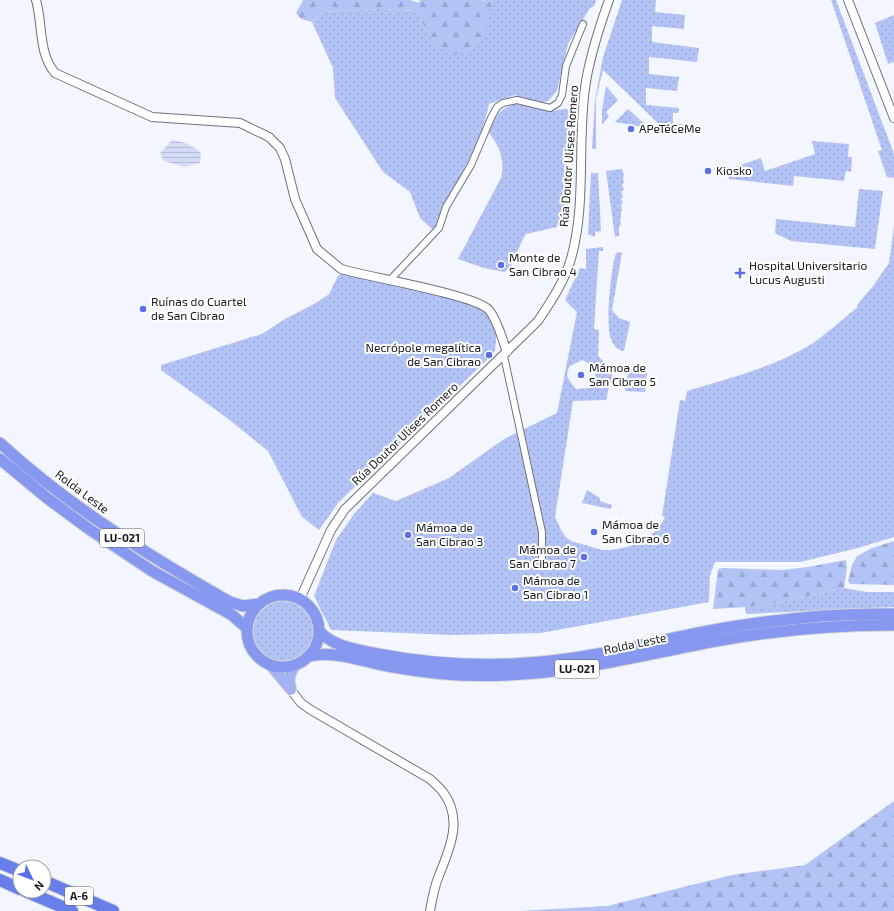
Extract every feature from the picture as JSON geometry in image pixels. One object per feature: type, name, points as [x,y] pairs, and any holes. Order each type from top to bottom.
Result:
[{"type":"highway","name":"Rolda Leste","points":[[0,443],[68,500],[146,553],[230,602],[243,606],[259,604],[266,599],[283,595],[300,599]]},
{"type":"highway","name":"LU-021","points":[[0,459],[47,498],[95,533],[152,571],[236,617],[247,628]]},
{"type":"highway","points":[[300,599],[309,605],[315,613],[319,622],[320,632]]},
{"type":"highway","points":[[259,604],[253,611],[247,628],[248,640],[252,651],[260,660],[271,666],[283,668],[295,666]]},
{"type":"highway","name":"Rolda Leste","points":[[295,666],[310,656],[319,640],[320,632],[335,643],[385,655],[421,661],[490,665],[548,662],[578,658],[717,629],[794,618],[894,614]]},
{"type":"highway","name":"Rolda Leste","points":[[310,656],[330,654],[382,666],[440,674],[480,676],[522,675],[579,669],[716,641],[765,633],[841,626],[894,625]]},
{"type":"highway","points":[[0,863],[12,868]]},
{"type":"highway","points":[[0,880],[12,885]]},
{"type":"highway","name":"A-6","points":[[52,884],[113,911]]},
{"type":"highway","name":"A-6","points":[[44,899],[72,911]]},
{"type":"main road","points":[[271,666],[291,690]]},
{"type":"main road","points":[[291,690],[289,681],[290,675],[295,666]]},
{"type":"street","points":[[36,0],[44,54],[48,65],[55,73],[152,117],[240,123],[269,137],[280,148],[285,159],[295,199],[317,249],[341,268],[463,298],[481,304],[489,311],[505,354],[542,532],[542,563]]},
{"type":"street","name":"Rúa Doutor Ulises Romero","points":[[300,599],[331,530],[345,509],[505,354],[541,316],[552,301],[570,263],[578,225],[581,130],[585,87],[595,43],[609,0]]},
{"type":"street","points":[[848,0],[894,118]]},
{"type":"street","points":[[389,280],[439,228],[446,207],[471,165],[491,118],[497,108],[503,102],[517,100],[550,108],[558,103],[562,95],[566,66],[583,24]]},
{"type":"street","points":[[291,690],[301,703],[311,710],[430,779],[443,792],[453,813],[454,832],[450,852],[433,895],[430,911]]},
{"type":"green space","points":[[303,0],[410,0],[419,3],[420,0],[481,0],[492,2],[484,39],[470,51],[449,56],[433,41],[415,11],[380,9],[322,12],[312,22],[301,19],[296,13]]},
{"type":"green space","points":[[481,0],[596,0],[594,6],[590,8],[568,44],[557,91],[548,101],[540,103],[515,95],[489,104],[479,137],[434,231],[420,218],[410,192],[383,172],[335,98],[333,68],[312,22],[322,12],[380,9],[415,11],[433,41],[492,2]]},
{"type":"green space","points":[[622,0],[656,0],[655,12],[685,15],[684,29],[652,26],[652,42],[699,48],[697,62],[649,57],[649,74],[679,77],[677,91],[646,88],[646,105],[679,108],[678,113],[673,113],[673,123],[694,126],[693,134],[658,128],[659,124],[603,70],[596,99],[596,149],[592,149],[595,101],[603,57]]},
{"type":"green space","points":[[831,0],[836,0],[894,154],[894,178],[887,177],[878,151],[882,150]]},
{"type":"green space","points":[[894,15],[894,62],[888,64],[875,23]]},
{"type":"green space","points":[[606,86],[618,100],[606,112],[609,116],[602,125],[602,110]]},
{"type":"green space","points":[[516,104],[533,105],[549,111],[566,109],[570,112],[568,211],[566,224],[558,224],[557,227],[526,234],[514,261],[508,270],[504,272],[484,268],[458,259],[501,178],[502,159],[496,143],[488,132],[496,118],[505,108]]},
{"type":"green space","points":[[628,109],[649,128],[615,122]]},
{"type":"green space","points":[[812,141],[849,144],[848,157],[852,157],[851,172],[846,171],[844,181],[794,176],[793,186],[729,179],[726,170],[761,158],[765,171],[815,154]]},
{"type":"green space","points":[[622,169],[624,183],[622,184],[624,190],[621,191],[623,204],[621,204],[621,225],[619,226],[619,236],[615,237],[606,171]]},
{"type":"green space","points":[[591,173],[598,173],[601,231],[595,232],[595,237],[588,234]]},
{"type":"green space","points":[[859,189],[883,191],[875,249],[791,241],[775,233],[776,219],[855,227]]},
{"type":"green space","points":[[894,226],[894,537],[858,548],[800,562],[715,562],[710,575],[709,602],[541,633],[452,635],[331,630],[314,596],[336,540],[354,514],[373,493],[396,501],[449,478],[504,439],[557,413],[577,312],[565,300],[580,268],[586,269],[586,249],[603,247],[603,251],[599,251],[594,329],[599,330],[598,356],[613,371],[606,400],[573,401],[555,517],[567,538],[573,542],[603,550],[612,550],[630,546],[655,532],[661,525],[665,517],[662,516],[680,400],[685,401],[687,391],[765,366],[796,353],[810,345],[858,307],[857,305],[873,286],[889,263]],"holes":[[[582,360],[587,362],[595,372],[594,380],[588,388],[576,389],[568,379],[568,370],[570,366]]]},
{"type":"green space","points":[[616,253],[622,253],[612,310],[619,318],[630,322],[624,351],[616,347],[609,332],[609,296],[612,271]]},
{"type":"green space","points":[[343,272],[430,292],[477,305],[482,308],[493,323],[496,341],[494,353],[339,502],[319,530],[302,517],[268,451],[227,418],[161,370],[161,365],[262,334],[329,294],[338,276]]},
{"type":"green space","points":[[629,368],[647,371],[645,392],[625,391]]},
{"type":"green space","points":[[587,490],[600,498],[600,501],[612,505],[611,509],[582,503]]},
{"type":"green space","points":[[894,541],[894,585],[850,584],[848,581],[852,565],[857,556],[872,548]]},
{"type":"green space","points":[[846,560],[847,568],[844,588],[764,606],[713,609],[718,569],[782,570]]},
{"type":"green space","points":[[844,588],[867,592],[894,592],[894,607],[746,614],[745,607],[764,606]]},
{"type":"green space","points":[[278,601],[290,601],[306,610],[313,620],[315,632],[313,644],[306,654],[290,663],[278,663],[267,658],[258,649],[253,638],[253,626],[258,615],[267,606]]},
{"type":"green space","points":[[894,801],[894,911],[519,911],[607,906],[732,875],[805,865]]},
{"type":"shaded area","points":[[172,140],[188,144],[198,150],[201,153],[200,163],[184,167],[164,161],[160,153]]},
{"type":"place","name":"APeTéCeMe","points":[[631,129]]},
{"type":"place","name":"Kiosko","points":[[708,171]]},
{"type":"place","name":"Monte de San Cibrao 4","points":[[501,265]]},
{"type":"place","name":"Hospital Universitario Lucus Augusti","points":[[740,273]]},
{"type":"place","name":"Ruínas do Cuartel de San Cibrao","points":[[143,309]]},
{"type":"place","name":"Necrópole megalítica de San Cibrao","points":[[489,355]]},
{"type":"place","name":"Mámoa de San Cibrao 5","points":[[581,375]]},
{"type":"place","name":"Mámoa de San Cibrao 6","points":[[594,532]]},
{"type":"place","name":"Mámoa de San Cibrao 3","points":[[408,535]]},
{"type":"place","name":"Mámoa de San Cibrao 7","points":[[584,557]]},
{"type":"place","name":"Mámoa de San Cibrao 1","points":[[515,588]]}]
